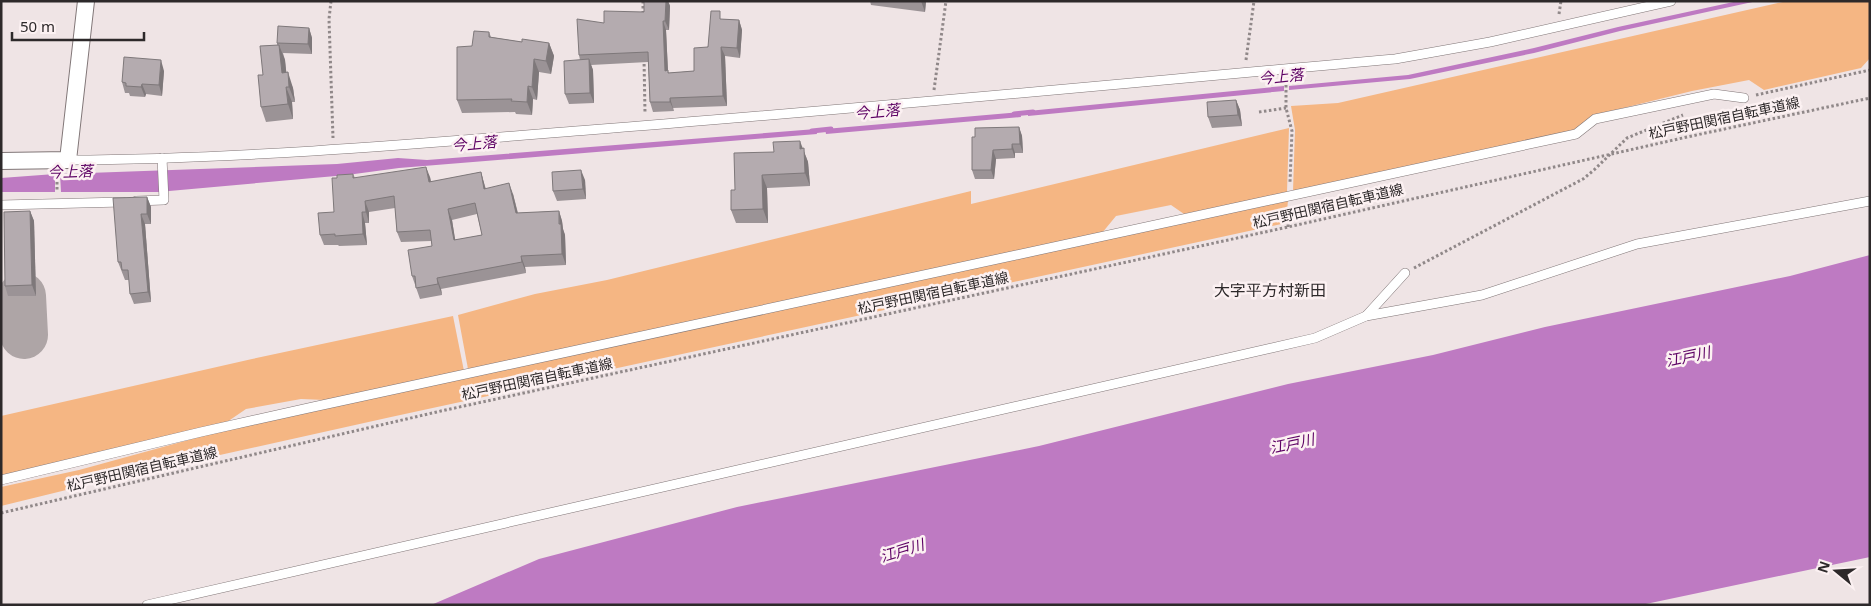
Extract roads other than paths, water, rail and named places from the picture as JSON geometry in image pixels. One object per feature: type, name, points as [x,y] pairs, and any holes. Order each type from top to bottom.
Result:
[{"type":"street","points":[[1,161],[62,160],[86,1]]},
{"type":"lane","points":[[62,160],[162,161],[646,126],[1244,73],[1426,55],[1671,1]]},
{"type":"lane","points":[[1,480],[219,428],[1576,134],[1595,119],[1714,94],[1744,98]]},
{"type":"lane","points":[[1,205],[164,200],[162,161]]},
{"type":"lane","points":[[146,605],[1315,338],[1366,316],[1482,295],[1637,244],[1870,201]]},
{"type":"lane","points":[[1366,316],[1405,273]]},
{"type":"water","points":[[1738,1],[1757,1],[1620,31],[1534,53],[1410,79],[1289,90],[1289,86],[1408,75]]},
{"type":"water","points":[[1284,86],[1284,91],[1028,116],[1028,111]]},
{"type":"water","points":[[1020,112],[1021,117],[826,134],[825,129]]},
{"type":"water","points":[[816,129],[817,134],[399,168],[347,175],[158,192],[61,192],[60,174],[337,164],[398,158],[427,160]]},
{"type":"water","points":[[55,174],[55,192],[1,192],[1,178]]},
{"type":"water","name":"江戸川","points":[[1870,255],[1870,557],[1641,605],[431,605],[539,559],[737,507],[1039,446],[1288,384],[1433,355],[1545,327],[1790,276]]},
{"type":"waterway","name":"今上落","points":[[1014,114],[1033,112]]},
{"type":"waterway","name":"今上落","points":[[812,131],[831,129]]},
{"type":"district","name":"大字平方村新田","points":[[1270,290]]}]
